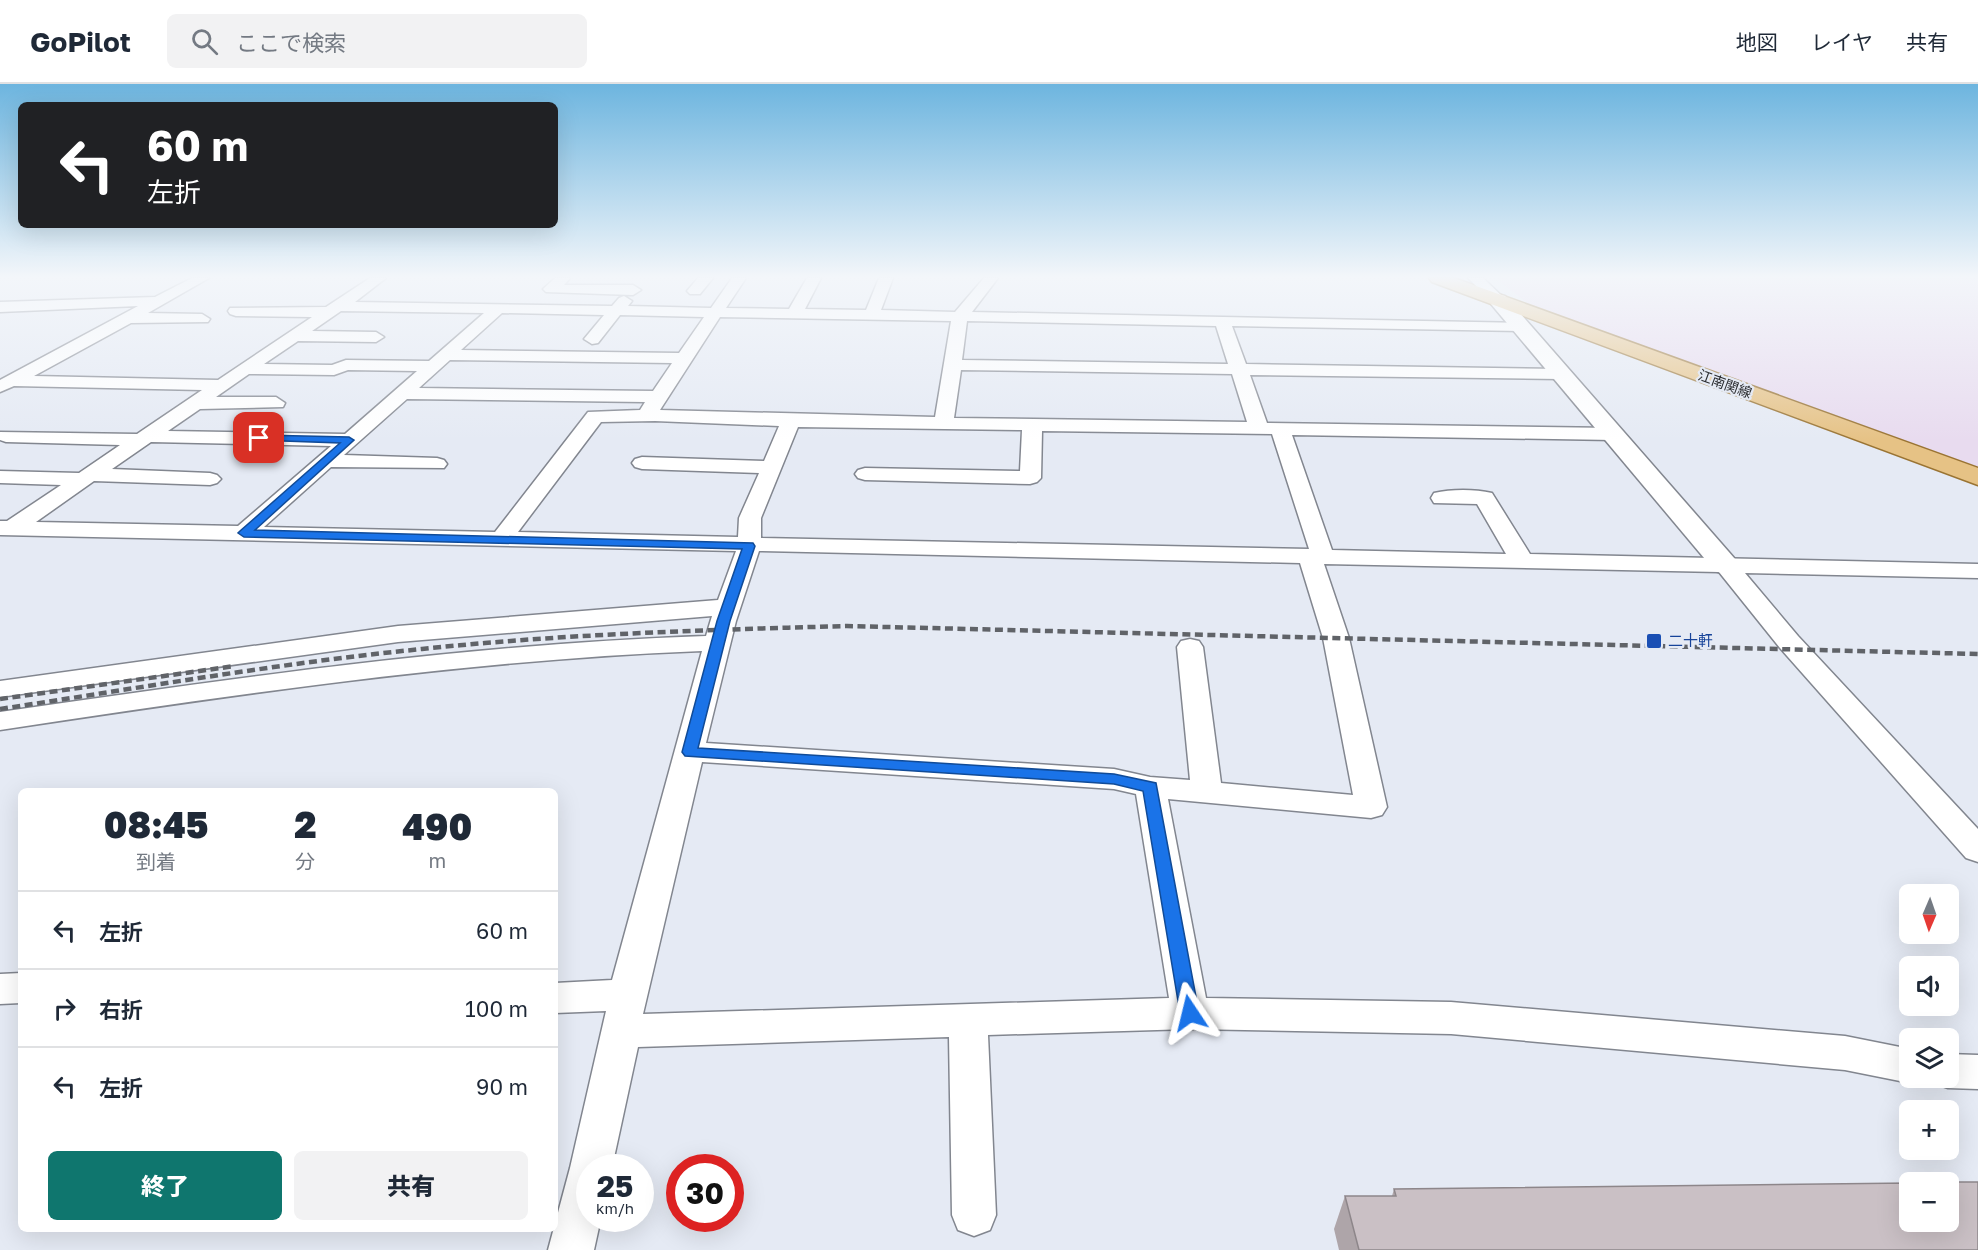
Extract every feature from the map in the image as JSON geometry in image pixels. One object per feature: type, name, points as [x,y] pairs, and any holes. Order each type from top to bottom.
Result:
[{"type":"main road","name":"江南関線","points":[[1586,332],[1978,477]]},
{"type":"street","points":[[5,384],[101,332]]},
{"type":"street","points":[[6,528],[86,477],[298,332]]},
{"type":"street","points":[[244,533],[471,332]]},
{"type":"street","points":[[592,339],[597,332]]},
{"type":"street","points":[[656,406],[702,332]]},
{"type":"street","points":[[944,422],[958,332]]},
{"type":"street","points":[[690,752],[1114,779],[1150,787],[1371,807],[1317,557],[1269,428],[1239,370],[1226,332]]},
{"type":"street","points":[[1526,332],[1789,642],[1978,850]]},
{"type":"street","points":[[293,336],[376,338]]},
{"type":"street","points":[[244,369],[334,370],[346,365],[439,361],[684,358]]},
{"type":"street","points":[[953,364],[1560,374]]},
{"type":"street","points":[[5,384],[220,385]]},
{"type":"street","points":[[403,393],[656,406],[791,421],[1613,434]]},
{"type":"street","points":[[194,403],[276,403]]},
{"type":"street","points":[[501,540],[595,416],[656,406]]},
{"type":"street","points":[[594,1154],[625,1013],[690,752],[728,607],[749,546],[750,518],[791,421]]},
{"type":"street","points":[[865,474],[1030,477],[1032,424]]},
{"type":"street","points":[[6,436],[349,440]]},
{"type":"street","points":[[326,460],[437,464]]},
{"type":"street","points":[[642,463],[772,467]]},
{"type":"street","points":[[0,477],[210,479]]},
{"type":"street","points":[[1442,498],[1484,498],[1522,561]]},
{"type":"street","points":[[6,528],[749,546],[1978,570]]},
{"type":"street","points":[[0,689],[398,634],[728,607]]},
{"type":"street","points":[[0,721],[245,685],[429,662],[565,650],[718,643]]},
{"type":"street","points":[[1190,647],[1207,792]]},
{"type":"street","points":[[1150,787],[1190,1013]]},
{"type":"street","points":[[0,989],[18,988]]},
{"type":"street","points":[[558,999],[625,1013],[968,1021],[1190,1013],[1451,1018],[1845,1053],[1899,1064]]},
{"type":"street","points":[[968,1021],[974,1215]]},
{"type":"street","points":[[1959,1071],[1978,1072]]},
{"type":"street","points":[[571,1250],[576,1229]]},
{"type":"shaded area","points":[[1604,332],[1978,332],[1978,470]]},
{"type":"building","points":[[1959,1182],[1978,1182],[1978,1250],[1359,1250],[1345,1196],[1396,1196],[1394,1189],[1899,1183],[1899,1232],[1959,1232]]},
{"type":"railway","points":[[0,709],[263,669],[422,649],[581,636],[847,626],[1978,654]]},
{"type":"railway","points":[[0,699],[235,666]]},
{"type":"place","name":"二十軒","points":[[1654,641]]},
{"type":"route","points":[[259,438],[349,440],[244,533],[749,546],[723,621],[690,752],[1114,779],[1150,787],[1190,1013]]}]
